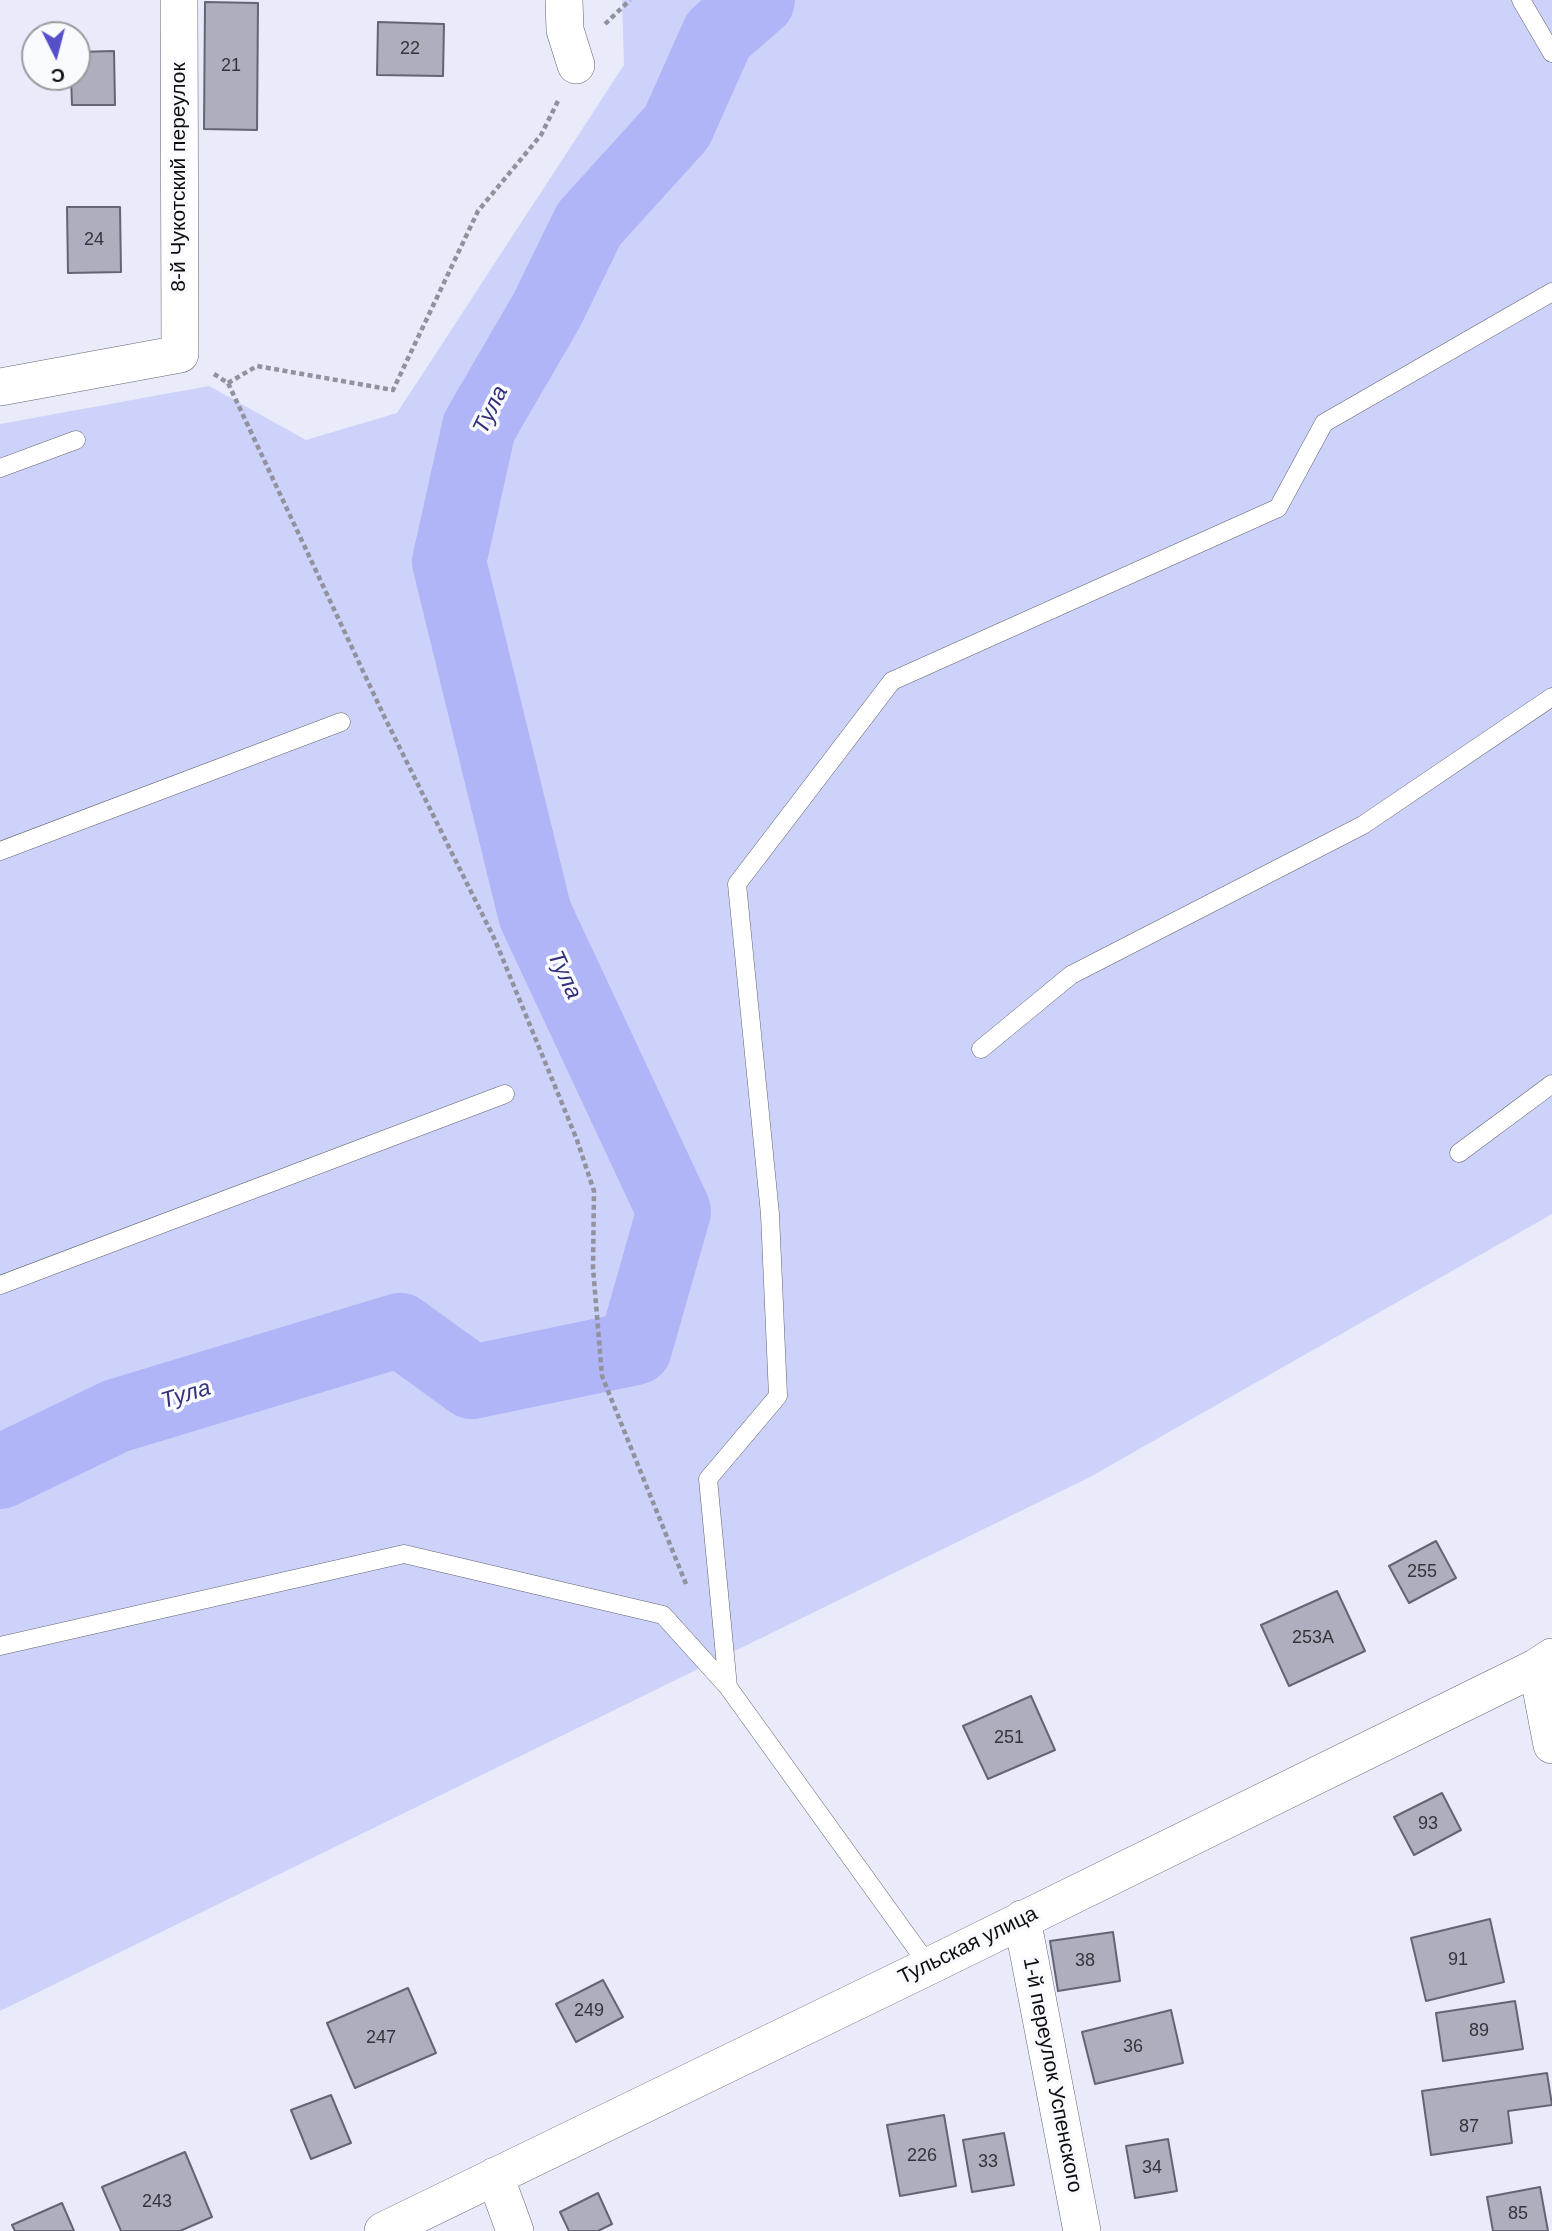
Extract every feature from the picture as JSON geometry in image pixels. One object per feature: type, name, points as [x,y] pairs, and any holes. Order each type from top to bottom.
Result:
[{"type":"street","name":"8-й Чукотский переулок","points":[[179,0],[180,354]]},
{"type":"street","points":[[564,0],[565,30],[576,65]]},
{"type":"street","points":[[0,387],[180,354]]},
{"type":"street","points":[[1545,1662],[1552,1745]]},
{"type":"street","name":"Тульская улица","points":[[383,2231],[929,1966],[1545,1662]]},
{"type":"street","name":"1-й переулок Успенского","points":[[1023,1919],[1082,2231]]},
{"type":"street","points":[[495,2176],[515,2231]]},
{"type":"lane","points":[[1521,0],[1552,53]]},
{"type":"lane","points":[[728,1687],[708,1479],[778,1396],[770,1214],[737,884],[892,681],[1278,508],[1324,423],[1552,292]]},
{"type":"lane","points":[[0,468],[76,440]]},
{"type":"lane","points":[[981,1049],[1071,975],[1363,825],[1552,697]]},
{"type":"lane","points":[[0,851],[341,722]]},
{"type":"lane","points":[[1459,1153],[1552,1084]]},
{"type":"lane","points":[[0,1285],[505,1094]]},
{"type":"lane","points":[[0,1646],[404,1554],[663,1615],[728,1687],[929,1966]]},
{"type":"path","points":[[228,383],[257,366],[393,390],[478,211],[541,135],[589,38],[630,0]]},
{"type":"path","points":[[180,354],[228,383],[384,716],[495,940],[548,1066],[594,1191],[593,1268],[602,1376],[686,1584]]},
{"type":"shaded area","points":[[622,0],[1552,0],[1552,1214],[1090,1477],[0,2011],[0,424],[209,386],[306,440],[397,413],[624,65]]},
{"type":"building","points":[[205,2],[258,3],[257,130],[204,129]]},
{"type":"building","points":[[378,22],[444,24],[443,76],[377,75]]},
{"type":"building","points":[[114,51],[115,105],[72,105],[72,91],[91,91],[91,52]]},
{"type":"building","points":[[67,207],[120,207],[121,272],[68,273]]},
{"type":"building","points":[[1436,1541],[1456,1578],[1409,1603],[1389,1566]]},
{"type":"building","points":[[1337,1591],[1365,1651],[1289,1686],[1261,1625]]},
{"type":"building","points":[[1031,1696],[1055,1750],[988,1779],[963,1726]]},
{"type":"building","points":[[1442,1793],[1461,1830],[1414,1855],[1394,1817]]},
{"type":"building","points":[[1490,1919],[1504,1982],[1426,2001],[1411,1938]]},
{"type":"building","points":[[1113,1932],[1120,1981],[1058,1991],[1050,1941]]},
{"type":"building","points":[[603,1980],[623,2017],[576,2042],[556,2004]]},
{"type":"building","points":[[408,1988],[436,2053],[355,2088],[327,2023]]},
{"type":"building","points":[[1515,2001],[1523,2049],[1443,2061],[1436,2013]]},
{"type":"building","points":[[1171,2010],[1183,2063],[1095,2084],[1082,2032]]},
{"type":"building","points":[[1547,2073],[1552,2105],[1508,2111],[1512,2143],[1431,2155],[1422,2091]]},
{"type":"building","points":[[331,2095],[351,2143],[311,2159],[291,2110]]},
{"type":"building","points":[[944,2115],[956,2186],[900,2196],[887,2125]]},
{"type":"building","points":[[1004,2133],[1014,2185],[972,2192],[963,2140]]},
{"type":"building","points":[[1168,2139],[1177,2191],[1135,2198],[1126,2146]]},
{"type":"building","points":[[185,2152],[212,2217],[180,2231],[121,2231],[102,2187]]},
{"type":"building","points":[[1540,2187],[1548,2231],[1493,2231],[1487,2197]]},
{"type":"building","points":[[598,2193],[612,2224],[598,2231],[569,2231],[560,2212]]},
{"type":"building","points":[[62,2203],[74,2231],[15,2231],[12,2225]]},
{"type":"waterway","name":"Тула","points":[[0,1472],[116,1416],[400,1330],[472,1382],[635,1348],[674,1211],[535,914],[449,562],[479,427],[547,310],[589,224],[677,127],[718,35],[758,0]]}]
